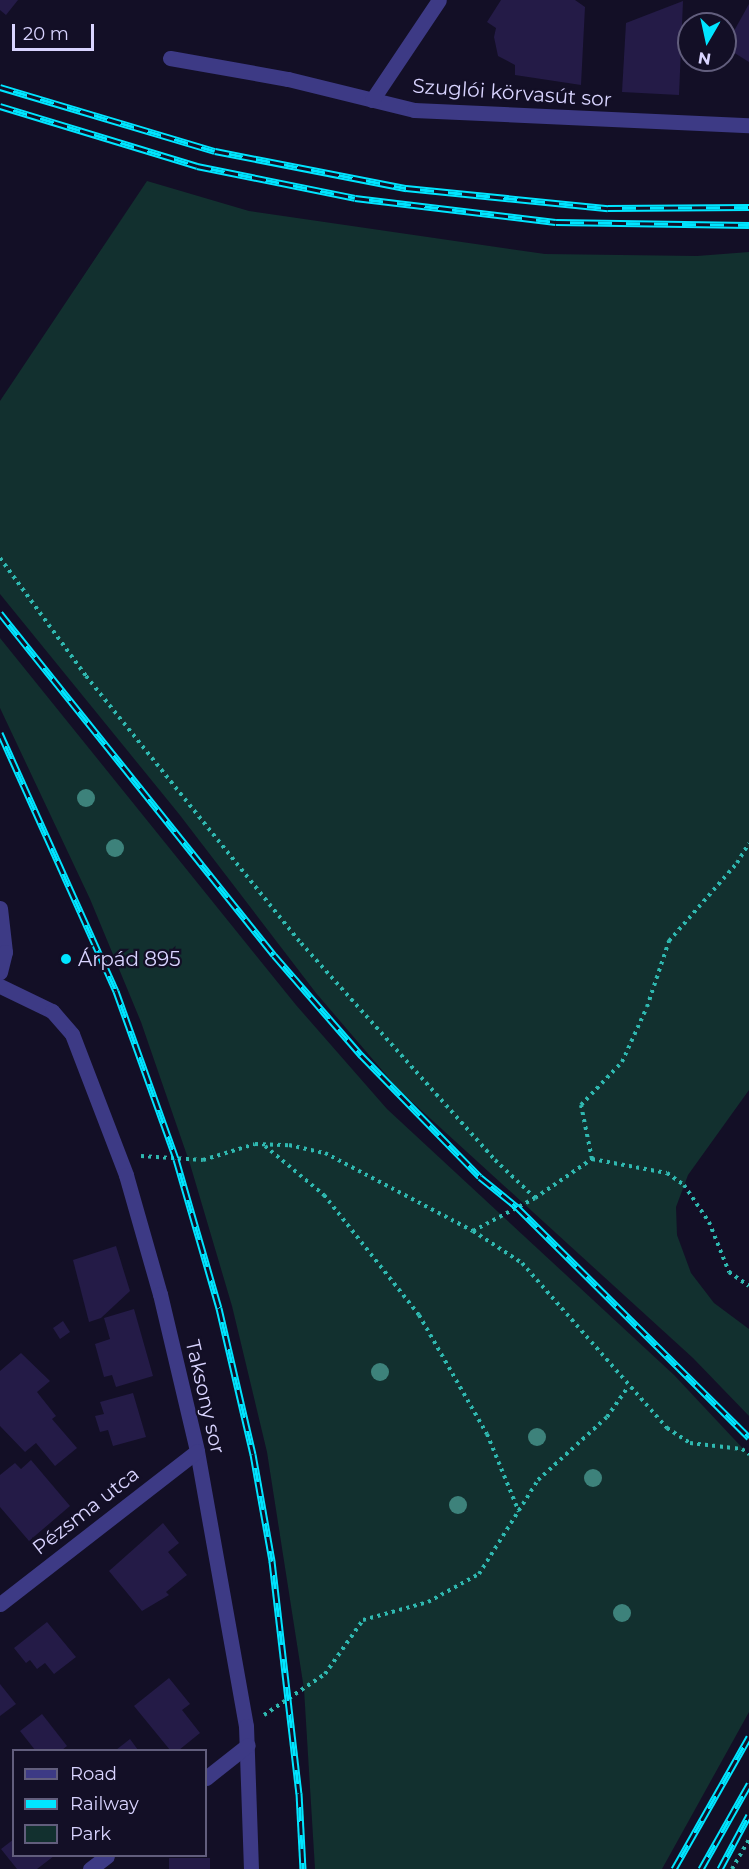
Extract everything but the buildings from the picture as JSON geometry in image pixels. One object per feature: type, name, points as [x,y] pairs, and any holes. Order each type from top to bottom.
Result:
[{"type":"street","points":[[372,100],[440,0]]},
{"type":"street","name":"Szuglói körvasút sor","points":[[170,58],[288,79],[414,110],[749,125]]},
{"type":"street","points":[[0,908],[5,952],[0,972]]},
{"type":"street","name":"Taksony sor","points":[[0,986],[52,1011],[72,1034],[115,1147],[159,1294],[197,1451],[246,1726],[252,1869]]},
{"type":"street","name":"Pézsma utca","points":[[0,1604],[197,1451]]},
{"type":"street","points":[[207,1777],[248,1745]]},
{"type":"street","points":[[90,1869],[106,1857]]},
{"type":"path","points":[[0,558],[86,676],[301,943],[495,1160],[535,1198]]},
{"type":"path","points":[[592,1159],[581,1105],[622,1062],[647,1007],[669,941],[737,863],[749,843]]},
{"type":"path","points":[[263,1144],[324,1195],[419,1315],[487,1434],[519,1513]]},
{"type":"path","points":[[115,1147],[151,1159],[203,1160],[263,1144],[325,1153],[473,1231],[522,1263],[544,1285],[628,1387],[667,1428],[690,1443],[742,1449],[749,1454]]},
{"type":"path","points":[[473,1231],[535,1198],[592,1159],[667,1173],[684,1185],[709,1222],[729,1272],[749,1286]]},
{"type":"path","points":[[246,1726],[325,1674],[363,1620],[428,1602],[479,1574],[538,1480],[607,1417],[628,1387]]},
{"type":"path","points":[[732,1869],[749,1839]]},
{"type":"green space","points":[[147,181],[249,211],[545,254],[697,256],[749,252],[749,1090],[688,1175],[676,1207],[677,1235],[691,1273],[714,1303],[749,1329],[749,1416],[693,1358],[399,1090],[316,993],[179,814],[0,594],[0,401]]},
{"type":"green space","points":[[0,638],[296,1005],[387,1109],[674,1375],[749,1455],[749,1712],[662,1869],[315,1869],[304,1689],[267,1452],[232,1306],[190,1164],[141,1022],[90,899],[0,708]]},
{"type":"railway","points":[[0,87],[215,151],[406,188],[608,208],[749,207]]},
{"type":"railway","points":[[0,106],[197,166],[355,198],[556,222],[749,225]]},
{"type":"railway","points":[[0,613],[274,955],[361,1055],[480,1177],[517,1207],[749,1437]]},
{"type":"railway","points":[[0,733],[116,991],[176,1159],[219,1308],[253,1454],[272,1561],[299,1793],[303,1869]]},
{"type":"railway","points":[[674,1869],[749,1737]]},
{"type":"railway","points":[[701,1869],[749,1784]]},
{"type":"railway","points":[[720,1869],[749,1815]]},
{"type":"place","name":"Árpád 895","points":[[66,959]]}]
